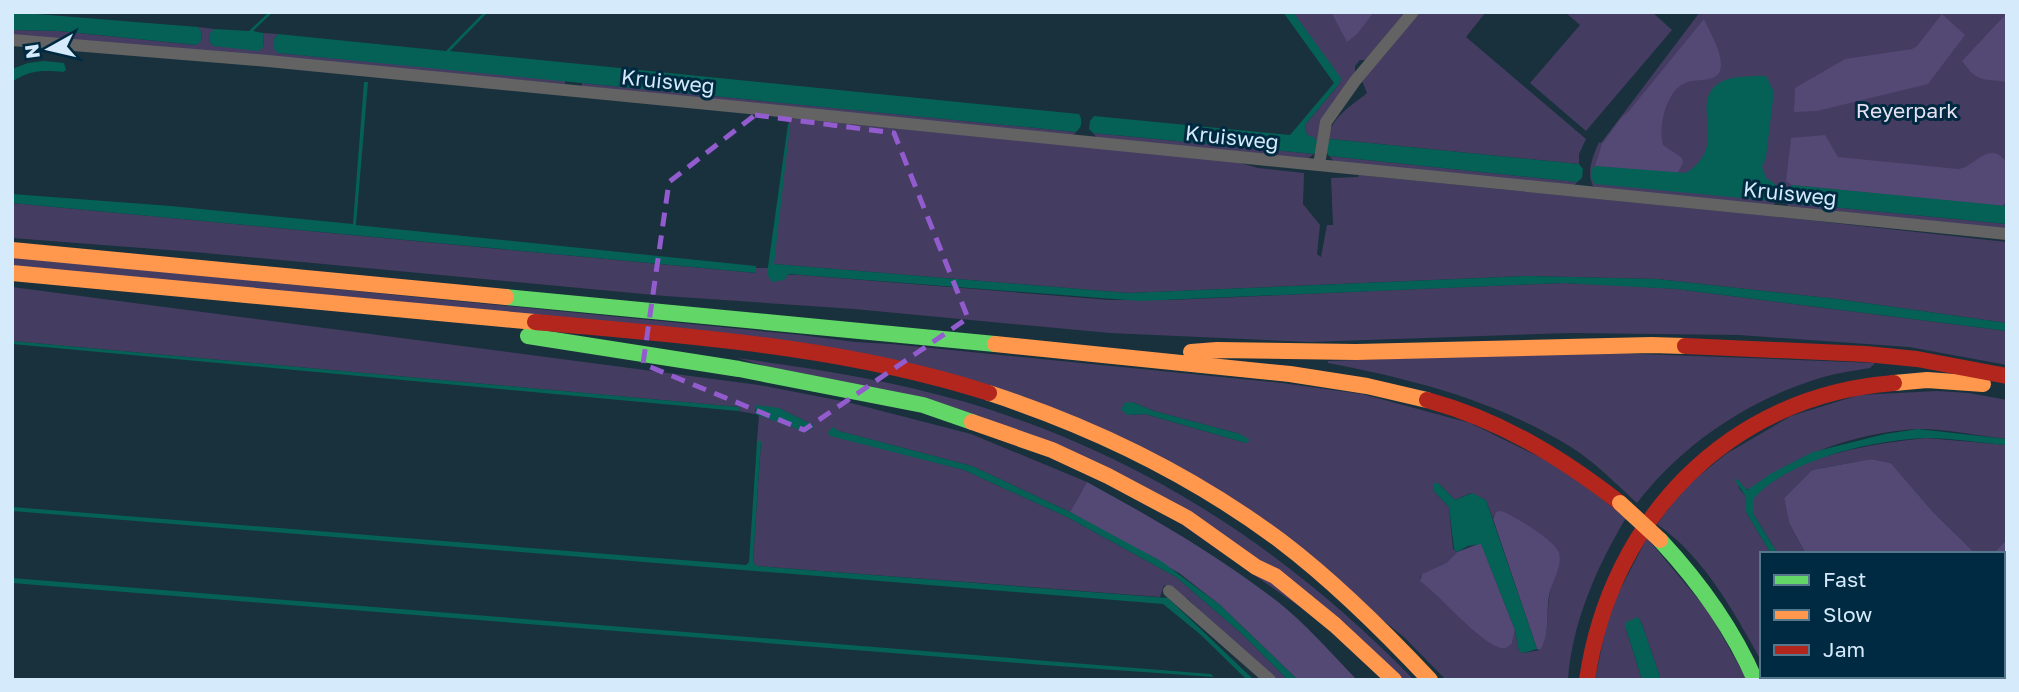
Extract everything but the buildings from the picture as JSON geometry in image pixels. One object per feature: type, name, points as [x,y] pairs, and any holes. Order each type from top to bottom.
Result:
[{"type":"highway","points":[[12,250],[1283,372],[1356,383],[1418,397],[1479,417],[1523,437],[1571,466],[1620,503],[1660,540],[1703,590],[1728,629],[1755,680]]},
{"type":"highway","points":[[12,273],[686,338],[865,361],[1006,399],[1147,458],[1262,527],[1320,572],[1430,680]]},
{"type":"highway","points":[[468,317],[480,329],[740,369],[923,405],[1052,450],[1187,518],[1256,566],[1275,576],[1335,625],[1394,680]]},
{"type":"highway","points":[[1125,357],[1217,350],[1356,352],[1651,345],[1878,355],[1917,359],[2007,376]]},
{"type":"highway","points":[[1587,680],[1594,636],[1610,588],[1632,543],[1658,503],[1690,469],[1728,439],[1768,416],[1816,397],[1863,385],[1910,380],[1958,381],[2007,388]]},
{"type":"highway","points":[[1256,566],[1334,638],[1374,680]]},
{"type":"street","points":[[1321,153],[1326,122],[1355,80],[1413,12]]},
{"type":"street","name":"Kruisweg","points":[[12,40],[1321,153],[2007,234]]},
{"type":"street","points":[[1169,591],[1270,680]]},
{"type":"highlighted area","points":[[755,115],[894,133],[968,318],[804,430],[643,364],[669,182]]},
{"type":"green space","points":[[1288,12],[1407,12],[1366,60],[1360,60],[1355,66],[1355,75],[1318,143],[1307,135],[1305,125],[1340,83]]},
{"type":"green space","points":[[1420,12],[1486,12],[1466,37],[1586,139],[1579,154],[1579,164],[1330,139],[1326,144],[1336,120],[1367,93],[1362,81]]},
{"type":"green space","points":[[1565,12],[1652,12],[1672,30],[1586,131],[1530,83],[1580,25]]},
{"type":"green space","name":"Reyerpark","points":[[1700,12],[2007,12],[2007,215],[1790,203],[2007,224],[2007,229],[1788,206],[1784,199],[1779,199],[1773,205],[1593,186],[1590,170],[1599,142],[1601,143]]},
{"type":"green space","points":[[198,27],[214,29],[209,41],[213,46],[264,47],[263,33],[278,34],[274,39],[278,53],[565,80],[565,84],[12,36],[12,30],[59,31],[196,45],[201,41],[202,33]]},
{"type":"green space","points":[[582,83],[1076,132],[1072,136],[582,86]]},
{"type":"green space","points":[[789,118],[1237,162],[1258,168],[1304,173],[1303,204],[1320,225],[1317,254],[1321,257],[1327,225],[1333,225],[1331,178],[1359,175],[2007,242],[2007,323],[1837,299],[1657,279],[1528,276],[1128,293],[773,264]]},
{"type":"green space","points":[[1093,133],[1314,154],[1307,159],[1097,138]]},
{"type":"green space","points":[[1329,156],[1577,182],[1582,178],[1573,186],[1334,162]]},
{"type":"green space","points":[[12,203],[755,273],[756,268],[769,268],[767,274],[1110,300],[1170,300],[1562,283],[1676,289],[2007,331],[2007,365],[1909,347],[1739,335],[1570,333],[1309,342],[1110,333],[12,238]]},
{"type":"green space","points":[[12,257],[1282,383],[1362,394],[1470,423],[1562,468],[1626,518],[1596,575],[1580,616],[1568,680],[1446,680],[1405,638],[1234,500],[923,369],[12,267]],"holes":[[[1132,402],[1154,411],[1240,434],[1246,443],[1145,414],[1128,415]],[[1438,483],[1455,500],[1471,493],[1486,500],[1493,519],[1494,515],[1559,554],[1550,593],[1545,637],[1540,650],[1523,653],[1519,651],[1515,630],[1512,643],[1484,639],[1423,583],[1420,577],[1423,574],[1446,563],[1457,552],[1453,549],[1449,507],[1434,491]]]},
{"type":"green space","points":[[12,287],[759,385],[847,402],[971,434],[1087,482],[1070,512],[972,466],[839,431],[829,434],[964,470],[1067,517],[1176,577],[1242,634],[1288,680],[1272,680],[1189,600],[1164,585],[1160,597],[756,566],[753,561],[761,441],[757,441],[759,415],[777,421],[813,425],[779,408],[755,409],[755,414],[738,411],[739,407],[12,341]]},
{"type":"green space","points":[[1588,352],[1875,363],[1870,368],[1830,375],[1791,388],[1741,412],[1674,462],[1637,503],[1580,453],[1513,416],[1423,385],[1328,363]]},
{"type":"green space","points":[[737,358],[850,375],[962,401],[1090,448],[1149,477],[1206,510],[1261,547],[1365,632],[1414,680],[1400,680],[1389,669],[1085,457]]},
{"type":"green space","points":[[1937,391],[2007,400],[2007,439],[1937,430],[1894,431],[1850,440],[1809,455],[1752,489],[1744,489],[1738,480],[1739,488],[1746,497],[1746,512],[1770,552],[1760,552],[1760,659],[1729,605],[1704,570],[1690,553],[1657,524],[1684,488],[1726,454],[1791,416],[1859,395]]},
{"type":"green space","points":[[1926,438],[2007,445],[2007,539],[1995,552],[1974,552],[1933,512],[1891,463],[1871,459],[1812,470],[1784,498],[1789,523],[1805,552],[1777,552],[1754,515],[1753,498],[1789,471],[1834,454]]},
{"type":"green space","points":[[1647,538],[1709,612],[1747,680],[1661,680],[1638,617],[1626,629],[1642,680],[1595,680],[1609,611]]},
{"type":"green space","points":[[2007,651],[2007,680],[1840,678],[2005,678]]},
{"type":"green space","points":[[1770,678],[1833,680],[1770,680]]},
{"type":"shaded area","points":[[12,12],[198,27],[202,33],[201,41],[197,45],[59,31],[12,30]]},
{"type":"shaded area","points":[[269,12],[273,12],[253,31],[263,33],[264,47],[259,51],[213,46],[209,41],[210,33],[214,29],[249,31]]},
{"type":"shaded area","points":[[484,12],[488,12],[450,51],[1079,114],[1081,124],[1076,132],[278,53],[273,48],[278,34],[446,51]]},
{"type":"shaded area","points":[[1283,12],[1293,12],[1341,78],[1340,83],[1305,125],[1307,135],[1314,137],[1318,143],[1326,144],[1330,139],[1579,164],[1583,169],[1582,178],[1577,182],[1329,156],[1326,152],[1317,151],[1314,154],[1093,133],[1089,129],[1094,116],[1290,135],[1334,83]]},
{"type":"shaded area","points":[[1331,12],[1374,12],[1347,42]]},
{"type":"shaded area","points":[[2007,13],[2007,82],[1976,76],[1962,61]]},
{"type":"shaded area","points":[[1942,14],[1965,35],[1928,84],[1817,111],[1794,112],[1795,88],[1845,59],[1912,49]]},
{"type":"shaded area","points":[[1704,19],[1719,52],[1720,71],[1710,79],[1685,83],[1678,87],[1668,101],[1662,137],[1663,145],[1682,158],[1683,163],[1677,174],[1595,166],[1602,144],[1621,118]]},
{"type":"shaded area","points":[[44,61],[64,63],[66,70],[30,73],[12,82],[12,69]]},
{"type":"shaded area","points":[[1766,76],[1774,92],[1766,157],[1762,167],[1766,178],[1777,187],[1778,197],[1773,201],[1595,184],[1591,178],[1591,170],[1595,166],[1686,173],[1699,161],[1706,149],[1707,99],[1712,89],[1735,77]]},
{"type":"shaded area","points":[[364,82],[368,82],[356,225],[756,266],[756,273],[12,203],[12,194],[353,224]]},
{"type":"shaded area","points":[[788,124],[774,264],[1128,293],[1528,276],[1657,279],[1837,299],[2007,323],[2007,331],[1676,289],[1562,283],[1140,301],[789,274],[784,280],[772,282],[767,274]]},
{"type":"shaded area","points":[[1825,135],[1838,157],[1958,169],[1982,156],[1994,153],[2007,163],[2007,201],[2002,206],[1792,185],[1786,181],[1791,138]]},
{"type":"shaded area","points":[[1792,185],[2007,206],[2007,224],[1790,203],[1786,198],[1787,189]]},
{"type":"shaded area","points":[[12,341],[740,409],[738,411],[12,344]]},
{"type":"shaded area","points":[[1132,402],[1154,411],[1240,434],[1250,440],[1246,443],[1145,414],[1128,415],[1121,410],[1124,403]]},
{"type":"shaded area","points":[[756,405],[779,408],[814,427],[806,432],[755,414]]},
{"type":"shaded area","points":[[833,427],[839,431],[972,466],[1070,512],[1161,561],[1220,605],[1298,680],[1288,680],[1242,634],[1176,577],[1067,517],[964,470],[830,436],[828,432]]},
{"type":"shaded area","points":[[1918,429],[2007,439],[2007,445],[1925,438],[1881,443],[1810,462],[1770,484],[1754,498],[1754,515],[1777,552],[1770,552],[1746,512],[1746,497],[1734,479],[1747,490],[1772,473],[1813,452],[1885,434]]},
{"type":"shaded area","points":[[757,441],[761,441],[753,561],[756,566],[1168,598],[1254,680],[1247,680],[1201,635],[1163,604],[12,511],[12,507],[746,565],[749,562]]},
{"type":"shaded area","points":[[1871,459],[1891,463],[1933,512],[1974,552],[1805,552],[1789,523],[1784,498],[1812,470]]},
{"type":"shaded area","points":[[1087,482],[1184,538],[1254,584],[1298,619],[1357,680],[1298,680],[1220,605],[1179,573],[1070,512]]},
{"type":"shaded area","points":[[1433,483],[1438,483],[1455,500],[1472,493],[1486,500],[1537,649],[1523,653],[1519,651],[1515,630],[1481,544],[1468,546],[1457,552],[1454,549],[1449,507],[1434,491]]},
{"type":"shaded area","points":[[1501,511],[1542,535],[1559,553],[1559,563],[1549,596],[1545,638],[1540,650],[1537,649],[1493,519],[1496,512]]},
{"type":"shaded area","points":[[2007,539],[2007,651],[2005,552],[1995,552]]},
{"type":"shaded area","points":[[1481,543],[1515,630],[1512,643],[1504,648],[1481,636],[1420,581],[1422,574],[1446,563],[1457,552]]},
{"type":"shaded area","points":[[12,578],[1211,674],[1214,677],[12,583]]},
{"type":"shaded area","points":[[1638,617],[1661,680],[1642,680],[1626,629],[1626,622]]},
{"type":"traffic: fast","points":[[506,297],[995,344]]},
{"type":"traffic: fast","points":[[528,336],[739,369],[923,405],[972,422]]},
{"type":"traffic: fast","points":[[1660,540],[1714,606],[1755,680]]},
{"type":"traffic: slow","points":[[12,250],[506,297]]},
{"type":"traffic: slow","points":[[12,273],[535,322]]},
{"type":"traffic: slow","points":[[995,344],[1290,374],[1367,386],[1427,400]]},
{"type":"traffic: slow","points":[[1191,352],[1685,346]]},
{"type":"traffic: slow","points":[[1894,383],[1927,380],[1983,384]]},
{"type":"traffic: slow","points":[[989,393],[1066,421],[1142,456],[1248,518],[1282,542],[1340,591],[1430,680]]},
{"type":"traffic: slow","points":[[972,422],[1052,450],[1187,518],[1256,567],[1275,576],[1335,625],[1394,680]]},
{"type":"traffic: slow","points":[[1620,503],[1660,540]]},
{"type":"traffic: jam","points":[[535,322],[764,345],[878,364],[989,393]]},
{"type":"traffic: jam","points":[[1685,346],[1866,354],[1917,359],[2007,376]]},
{"type":"traffic: jam","points":[[1587,680],[1600,622],[1621,568],[1651,519],[1687,476],[1730,440],[1780,412],[1834,393],[1894,383]]},
{"type":"traffic: jam","points":[[1427,400],[1505,429],[1552,455],[1620,503]]}]
